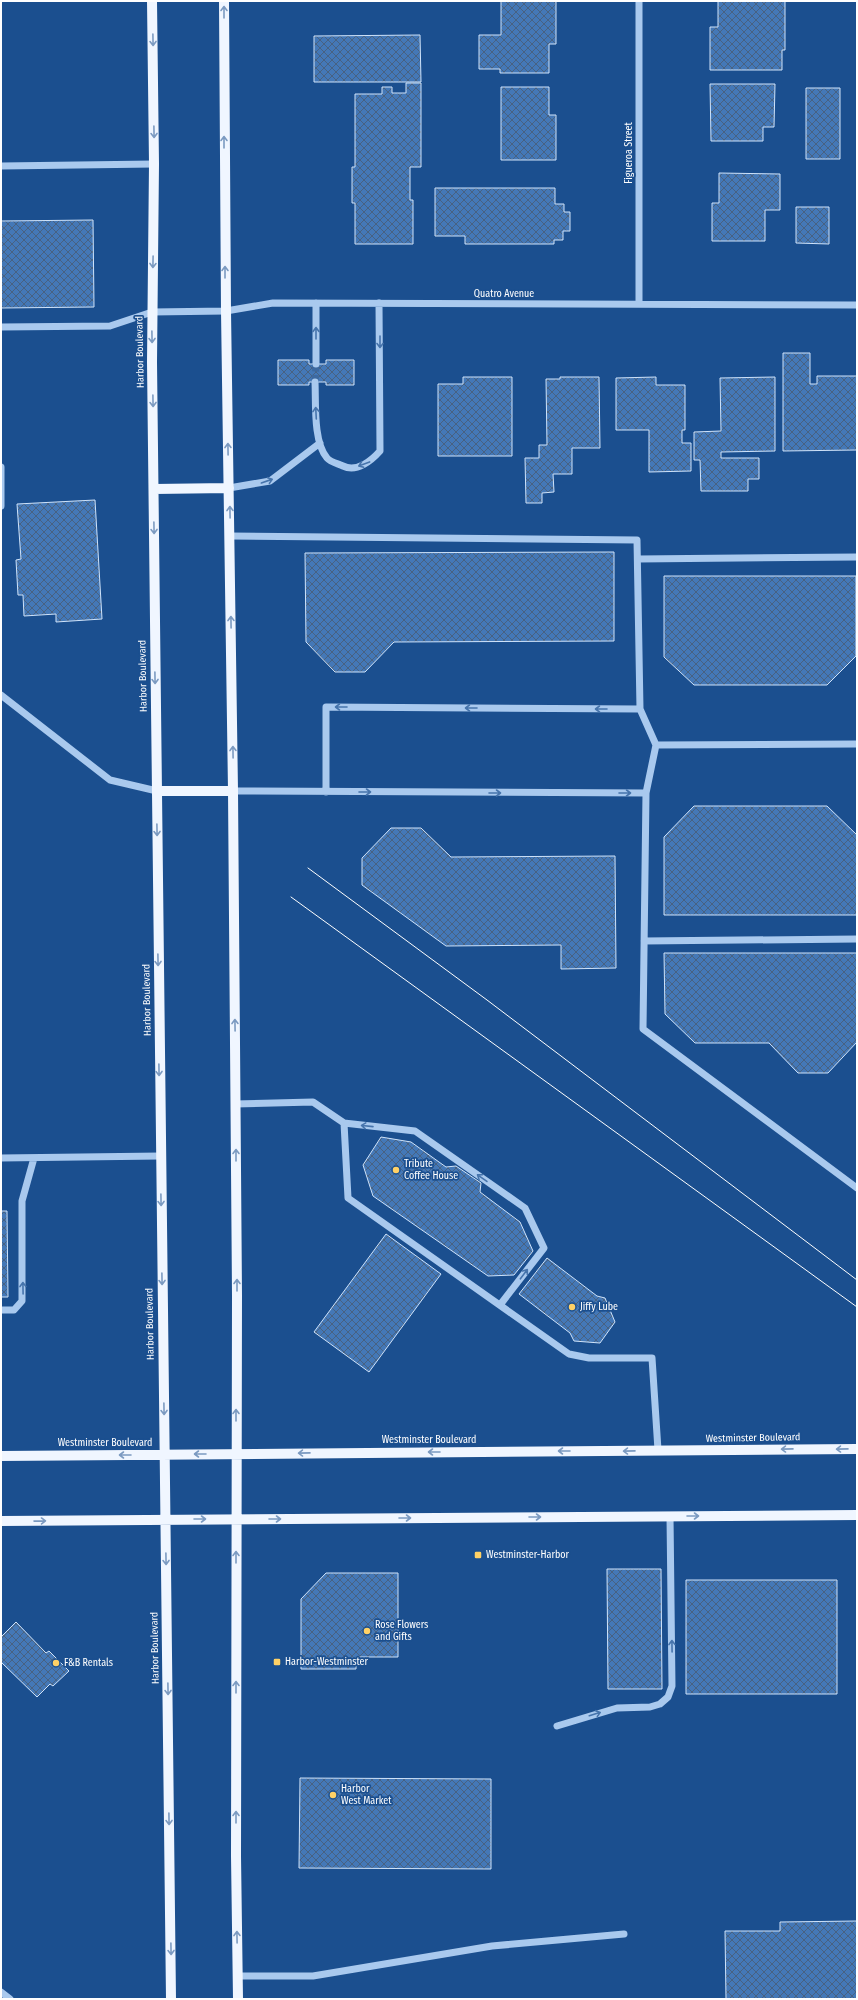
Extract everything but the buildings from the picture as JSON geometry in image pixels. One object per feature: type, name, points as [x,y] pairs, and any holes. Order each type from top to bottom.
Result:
[{"type":"main road","name":"Harbor Boulevard","points":[[152,1],[154,164],[152,312],[160,1156],[171,1999]]},
{"type":"main road","points":[[224,1],[226,311],[233,791],[236,1856],[238,1999]]},
{"type":"main road","points":[[154,490],[229,488]]},
{"type":"main road","points":[[157,791],[233,791]]},
{"type":"main road","name":"Westminster Boulevard","points":[[1,1456],[857,1449]]},
{"type":"main road","points":[[1,1521],[857,1515]]},
{"type":"street","name":"Figueroa Street","points":[[639,1],[639,304]]},
{"type":"street","points":[[1,166],[154,164]]},
{"type":"street","name":"Quatro Avenue","points":[[1,327],[110,326],[152,312],[226,311],[273,303],[857,305]]},
{"type":"street","points":[[316,303],[316,364]]},
{"type":"street","points":[[315,382],[316,416],[320,443],[327,459],[347,468],[368,463],[380,451],[380,303]]},
{"type":"street","points":[[229,488],[270,482],[320,443]]},
{"type":"street","points":[[1,467],[1,506]]},
{"type":"street","points":[[230,536],[637,540],[640,709],[656,745],[646,794],[643,1029],[857,1188]]},
{"type":"street","points":[[638,559],[857,557]]},
{"type":"street","points":[[1,695],[110,780],[157,791]]},
{"type":"street","points":[[326,792],[326,707],[640,709]]},
{"type":"street","points":[[656,745],[857,744]]},
{"type":"street","points":[[233,791],[646,794]]},
{"type":"street","points":[[644,942],[857,939]]},
{"type":"street","points":[[235,1104],[313,1102],[344,1123],[416,1131],[525,1208],[544,1248],[500,1305]]},
{"type":"street","points":[[344,1123],[348,1198],[569,1354],[589,1358],[652,1358],[658,1450]]},
{"type":"street","points":[[1,1158],[160,1156]]},
{"type":"street","points":[[1,1310],[14,1310],[22,1301],[22,1201],[34,1158]]},
{"type":"street","points":[[557,1726],[617,1708],[650,1707],[660,1704],[668,1698],[672,1686],[670,1516]]},
{"type":"street","points":[[238,1976],[313,1976],[492,1946],[624,1934]]},
{"type":"street","points":[[1,1992],[10,1999]]},
{"type":"tunnel","points":[[315,382],[316,364]]},
{"type":"tram line","points":[[308,868],[487,1000],[857,1280]]},
{"type":"tram line","points":[[291,897],[857,1307]]},
{"type":"place","name":"Tribute Coffee House","points":[[396,1170]]},
{"type":"place","name":"Jiffy Lube","points":[[572,1307]]},
{"type":"place","name":"Westminster-Harbor","points":[[478,1555]]},
{"type":"place","name":"Rose Flowers and Gifts","points":[[367,1631]]},
{"type":"place","name":"Harbor-Westminster","points":[[277,1662]]},
{"type":"place","name":"F&B Rentals","points":[[56,1663]]},
{"type":"place","name":"Harbor West Market","points":[[333,1795]]}]
